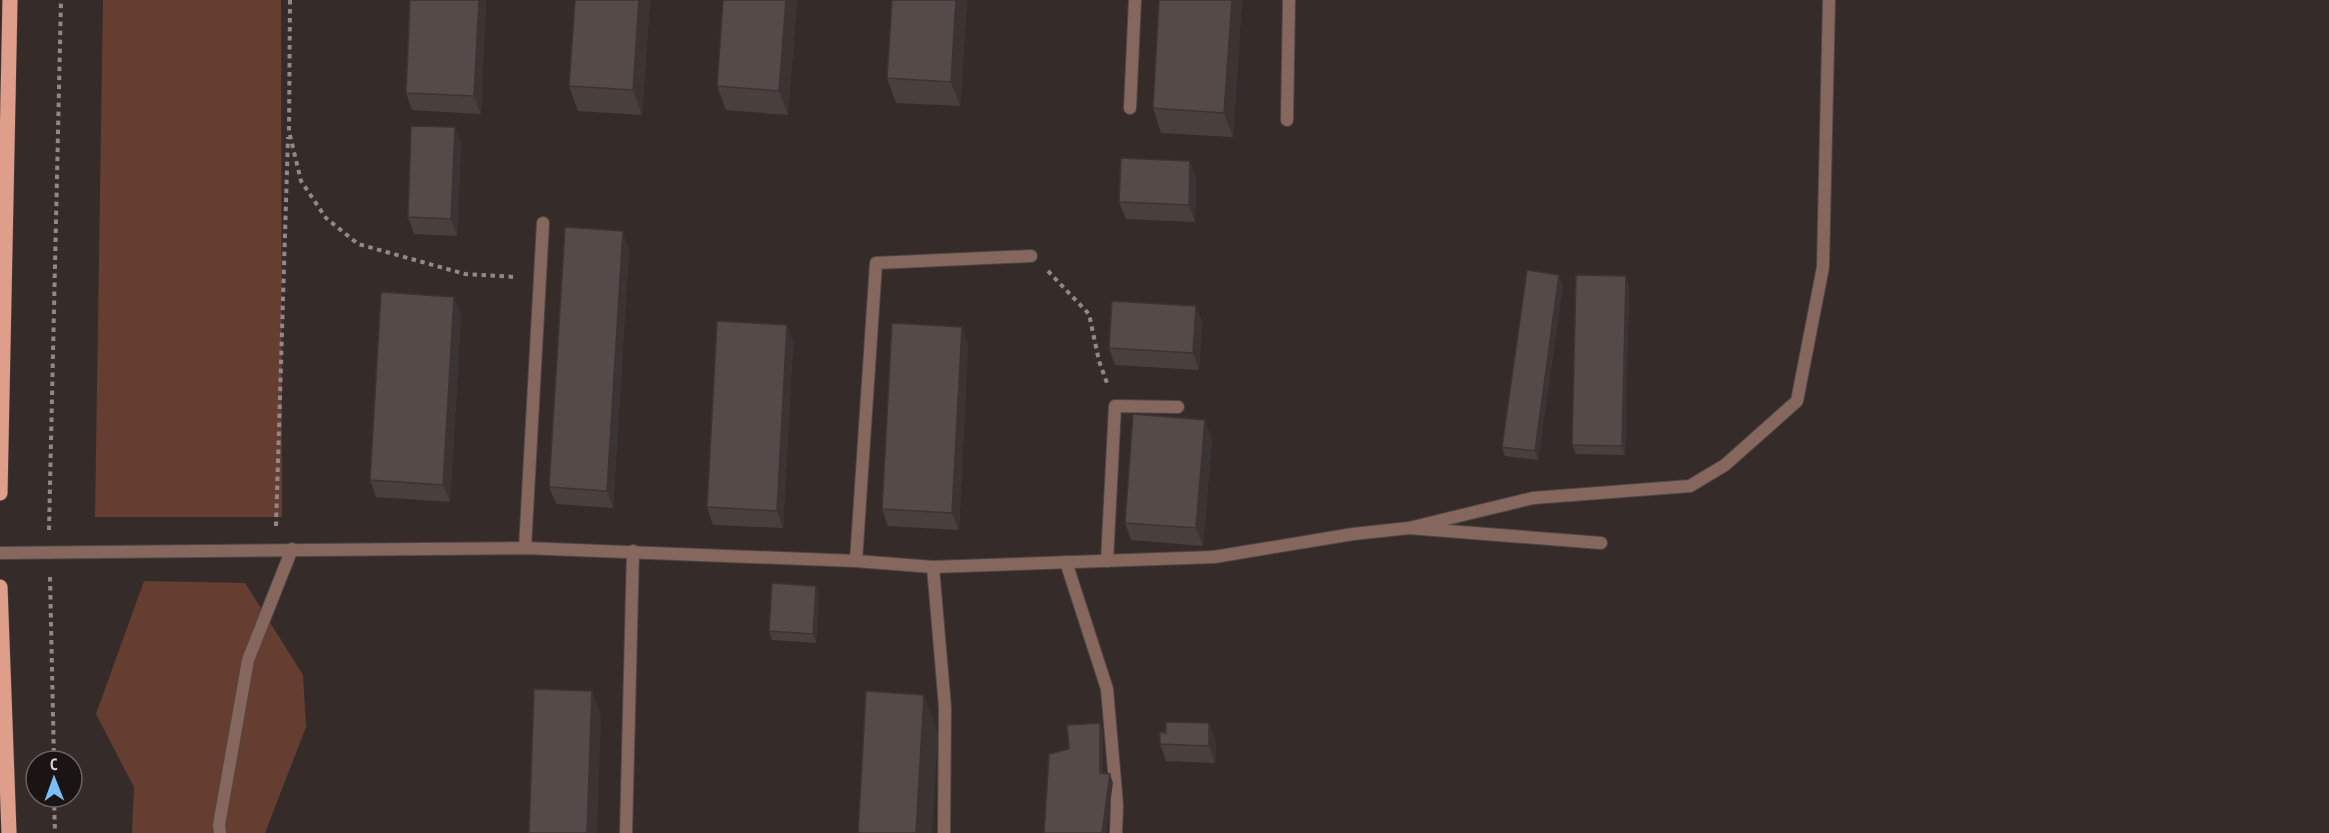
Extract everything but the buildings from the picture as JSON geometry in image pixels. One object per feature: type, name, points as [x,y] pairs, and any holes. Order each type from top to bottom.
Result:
[{"type":"main road","points":[[0,493],[10,0]]},
{"type":"main road","points":[[0,587],[9,833]]},
{"type":"street","points":[[1130,108],[1135,0]]},
{"type":"street","points":[[1287,120],[1289,0]]},
{"type":"street","points":[[0,553],[525,548],[856,561],[933,567],[1214,557],[1353,534],[1409,528],[1533,498],[1690,486],[1725,465],[1797,401],[1823,267],[1829,0]]},
{"type":"street","points":[[525,548],[543,223]]},
{"type":"street","points":[[856,561],[876,263],[1031,256]]},
{"type":"street","points":[[1107,561],[1115,406],[1178,407]]},
{"type":"street","points":[[1409,528],[1601,543]]},
{"type":"street","points":[[220,833],[219,825],[248,660],[292,549]]},
{"type":"street","points":[[626,833],[633,551]]},
{"type":"street","points":[[1066,562],[1107,689],[1117,805],[1116,833]]},
{"type":"street","points":[[933,567],[945,707],[944,833]]},
{"type":"path","points":[[54,749],[49,552],[60,0]]},
{"type":"path","points":[[275,549],[289,131],[291,0]]},
{"type":"path","points":[[289,131],[301,181],[326,218],[358,244],[465,274],[540,279]]},
{"type":"path","points":[[1031,256],[1055,277],[1089,314],[1099,361],[1115,406]]},
{"type":"path","points":[[54,809],[55,833]]},
{"type":"shaded area","points":[[103,0],[281,0],[282,517],[95,517]]},
{"type":"shaded area","points":[[144,581],[245,583],[303,675],[306,727],[265,833],[132,833],[134,787],[96,714]]}]
